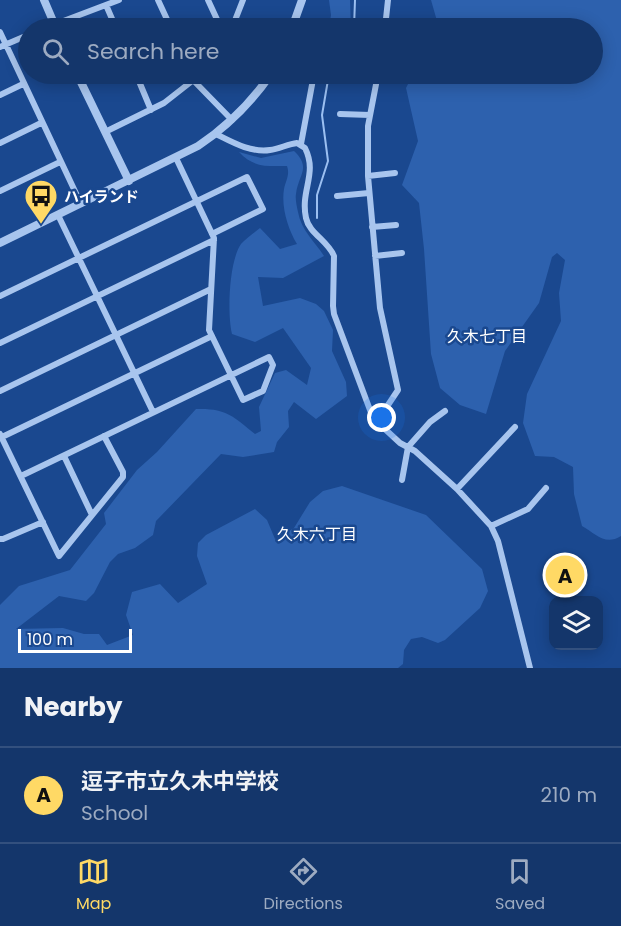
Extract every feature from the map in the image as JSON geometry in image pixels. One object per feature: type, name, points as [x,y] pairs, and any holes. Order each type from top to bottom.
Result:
[{"type":"street","points":[[44,0],[51,18]]},
{"type":"street","points":[[76,18],[119,0]]},
{"type":"street","points":[[158,0],[166,18]]},
{"type":"street","points":[[208,0],[216,18]]},
{"type":"street","points":[[236,18],[243,0]]},
{"type":"street","points":[[296,18],[302,0]]},
{"type":"street","points":[[386,18],[388,0]]},
{"type":"street","points":[[106,5],[112,18]]},
{"type":"street","points":[[0,32],[3,46],[18,74]]},
{"type":"street","points":[[3,46],[18,39]]},
{"type":"street","points":[[0,95],[23,84],[81,204]]},
{"type":"street","points":[[82,84],[129,181]]},
{"type":"street","points":[[140,84],[151,110]]},
{"type":"street","points":[[105,132],[151,110],[190,84]]},
{"type":"street","points":[[197,84],[232,120]]},
{"type":"street","points":[[0,243],[176,158],[216,134],[232,120],[264,84]]},
{"type":"street","points":[[312,84],[301,144],[310,157],[311,165],[304,194],[305,218],[313,230],[331,248],[334,256],[334,314],[376,423],[400,443],[415,451],[457,489],[491,526],[498,541],[530,668]]},
{"type":"street","points":[[376,84],[368,126],[369,193],[380,308],[398,390],[376,423]]},
{"type":"street","points":[[340,114],[370,115]]},
{"type":"street","points":[[0,143],[41,123]]},
{"type":"street","points":[[216,134],[258,150],[273,150],[293,143],[301,144]]},
{"type":"street","points":[[21,477],[153,412],[231,375],[269,357],[273,365],[263,392],[243,400],[231,375],[212,336],[208,330],[213,237],[176,158]]},
{"type":"street","points":[[0,190],[60,162]]},
{"type":"street","points":[[368,176],[394,173]]},
{"type":"street","points":[[0,296],[247,177],[262,209],[213,237],[0,343]]},
{"type":"street","points":[[337,196],[369,193]]},
{"type":"street","points":[[58,215],[153,412]]},
{"type":"street","points":[[372,227],[396,225]]},
{"type":"street","points":[[375,256],[402,254]]},
{"type":"street","points":[[0,391],[211,289]]},
{"type":"street","points":[[104,436],[123,472],[123,477],[59,556],[1,436],[212,336]]},
{"type":"street","points":[[402,480],[408,447],[430,422],[445,411]]},
{"type":"street","points":[[457,489],[515,427]]},
{"type":"street","points":[[64,456],[92,515]]},
{"type":"street","points":[[491,526],[528,509],[546,488]]},
{"type":"street","points":[[1,537],[42,522]]},
{"type":"shaded area","points":[[329,0],[350,0],[351,18],[331,18]]},
{"type":"shaded area","points":[[431,0],[621,0],[621,536],[615,539],[601,538],[582,526],[574,494],[573,467],[554,457],[535,456],[523,423],[527,394],[561,321],[559,293],[565,260],[557,253],[552,257],[539,303],[505,351],[486,414],[460,405],[440,388],[431,354],[419,203],[402,185],[418,141],[406,88],[408,84],[603,84],[603,18],[436,18]]},
{"type":"shaded area","points":[[294,151],[303,167],[296,196],[300,218],[305,230],[324,256],[283,278],[258,277],[263,306],[300,298],[316,304],[324,311],[333,330],[332,351],[346,382],[347,396],[316,419],[294,402],[288,411],[289,427],[277,442],[274,452],[243,457],[221,454],[156,521],[153,535],[135,548],[118,554],[110,562],[94,593],[86,601],[59,596],[16,629],[63,628],[84,634],[99,634],[107,645],[133,635],[126,615],[132,592],[160,584],[178,603],[207,584],[197,556],[198,543],[206,535],[255,509],[267,520],[275,539],[294,528],[310,502],[323,491],[342,486],[426,515],[482,569],[488,591],[480,608],[445,640],[438,643],[422,637],[411,639],[404,650],[403,664],[398,668],[0,668],[0,605],[19,586],[70,570],[106,524],[104,513],[137,470],[157,452],[196,409],[215,410],[228,414],[255,434],[261,431],[259,407],[275,373],[286,370],[307,385],[311,368],[283,328],[255,342],[232,334],[230,325],[230,288],[234,262],[241,244],[260,228],[280,249],[297,244],[284,210],[283,196],[288,175],[287,166],[267,166],[256,163],[239,152],[261,158]]},
{"type":"waterway","points":[[354,18],[355,0]]},
{"type":"waterway","points":[[317,218],[317,195],[328,161],[322,115],[327,84]]},
{"type":"place","name":"ハイランド","points":[[41,225]]},
{"type":"place","name":"逗子市立久木中学校","points":[[565,575]]},
{"type":"district","name":"久木七丁目","points":[[487,336]]},
{"type":"district","name":"久木六丁目","points":[[317,534]]}]
